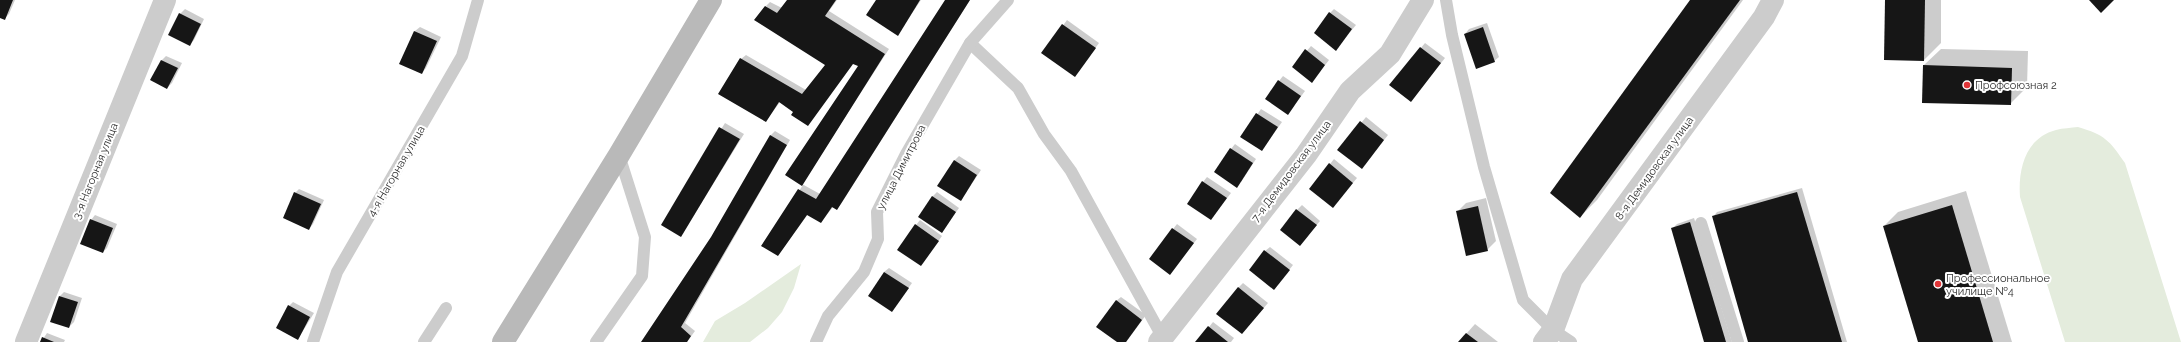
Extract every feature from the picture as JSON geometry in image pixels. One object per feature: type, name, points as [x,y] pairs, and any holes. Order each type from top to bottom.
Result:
[{"type":"main road","points":[[503,342],[619,155],[710,0]]},
{"type":"street","name":"3-я Нагорная улица","points":[[26,342],[165,0]]},
{"type":"street","name":"7-я Демидовская улица","points":[[1161,340],[1306,155],[1350,91],[1390,54],[1423,0]]},
{"type":"street","name":"8-я Демидовская улица","points":[[1549,336],[1572,279],[1764,17],[1773,0]]},
{"type":"lane","name":"4-я Нагорная улица","points":[[313,342],[337,272],[462,56],[478,0]]},
{"type":"lane","name":"улица Димитрова","points":[[816,342],[828,316],[864,272],[878,239],[877,212],[906,154],[970,43],[1008,0]]},
{"type":"lane","points":[[1446,0],[1452,35],[1484,167],[1523,300],[1549,336],[1571,342]]},
{"type":"lane","points":[[970,43],[1018,88],[1044,134],[1071,171],[1161,340]]},
{"type":"lane","points":[[596,342],[642,276],[645,237],[619,155]]},
{"type":"lane","points":[[1701,223],[1738,342]]},
{"type":"lane","points":[[424,342],[446,308]]},
{"type":"green space","points":[[2078,127],[2106,139],[2125,163],[2181,342],[2065,342],[2020,197],[2020,176],[2026,156],[2030,148],[2037,140],[2045,134],[2056,130]]},
{"type":"green space","points":[[801,264],[794,288],[782,312],[768,328],[750,342],[703,342],[715,321],[745,303]]},
{"type":"building","points":[[0,0],[13,0],[5,20],[0,18]]},
{"type":"building","points":[[787,0],[836,0],[825,16],[885,54],[802,186],[785,175],[858,66],[853,64],[808,126],[791,115],[793,112],[779,102],[766,122],[718,94],[740,58],[802,94],[825,65],[754,20],[765,6],[777,13]]},
{"type":"building","points":[[876,0],[920,0],[898,36],[866,15]]},
{"type":"building","points":[[945,0],[970,0],[837,210],[832,207],[821,223],[807,215],[778,256],[761,246],[798,189],[816,199]]},
{"type":"building","points":[[1690,0],[1740,0],[1580,218],[1550,193]]},
{"type":"building","points":[[1885,0],[1925,0],[1924,61],[1884,60]]},
{"type":"building","points":[[2089,0],[2114,0],[2101,13]]},
{"type":"building","points":[[1329,12],[1352,29],[1336,51],[1314,33]]},
{"type":"building","points":[[179,13],[201,24],[190,46],[168,35]]},
{"type":"building","points":[[1062,24],[1096,48],[1075,77],[1041,53]]},
{"type":"building","points":[[1483,27],[1495,62],[1476,69],[1464,34]]},
{"type":"building","points":[[414,31],[437,41],[422,74],[399,64]]},
{"type":"building","points":[[1420,47],[1441,63],[1411,102],[1389,85]]},
{"type":"building","points":[[1305,49],[1325,65],[1312,83],[1292,67]]},
{"type":"building","points":[[161,60],[178,68],[167,89],[150,80]]},
{"type":"building","name":"Профсоюзная 2","points":[[1923,65],[2012,68],[2011,105],[1922,103]]},
{"type":"building","points":[[1278,80],[1301,96],[1288,115],[1265,99]]},
{"type":"building","points":[[1256,113],[1278,127],[1262,151],[1240,137]]},
{"type":"building","points":[[1360,121],[1384,140],[1362,169],[1337,150]]},
{"type":"building","points":[[719,127],[740,139],[681,237],[661,225]]},
{"type":"building","points":[[770,135],[787,145],[681,327],[691,336],[687,342],[641,342],[711,237]]},
{"type":"building","points":[[1230,148],[1253,163],[1237,188],[1214,172]]},
{"type":"building","points":[[954,160],[977,175],[961,201],[937,186]]},
{"type":"building","points":[[1329,163],[1353,183],[1333,208],[1309,189]]},
{"type":"building","points":[[1202,181],[1227,198],[1211,220],[1187,204]]},
{"type":"building","points":[[294,192],[321,204],[309,230],[283,218]]},
{"type":"building","points":[[1797,192],[1842,342],[1748,342],[1712,216]]},
{"type":"building","points":[[932,196],[956,212],[942,233],[918,217]]},
{"type":"building","name":"Профессиональное училище №4","points":[[1952,205],[1993,342],[1918,342],[1883,226]]},
{"type":"building","points":[[1478,206],[1488,251],[1466,256],[1456,211]]},
{"type":"building","points":[[1296,209],[1317,225],[1300,246],[1280,230]]},
{"type":"building","points":[[90,219],[113,228],[103,253],[80,244]]},
{"type":"building","points":[[1690,222],[1726,342],[1704,342],[1671,228]]},
{"type":"building","points":[[915,224],[939,241],[921,266],[897,250]]},
{"type":"building","points":[[1172,228],[1194,243],[1170,275],[1149,259]]},
{"type":"building","points":[[1264,250],[1290,270],[1274,290],[1249,270]]},
{"type":"building","points":[[884,272],[909,288],[892,312],[868,296]]},
{"type":"building","points":[[1238,287],[1264,308],[1242,334],[1216,314]]},
{"type":"building","points":[[59,296],[78,302],[69,328],[50,322]]},
{"type":"building","points":[[1116,300],[1142,320],[1126,342],[1117,342],[1096,327]]},
{"type":"building","points":[[288,305],[310,317],[298,340],[276,328]]},
{"type":"building","points":[[1208,326],[1228,342],[1195,342]]},
{"type":"building","points":[[1466,333],[1478,342],[1458,342]]},
{"type":"building","points":[[42,337],[54,342],[40,342]]},
{"type":"place","name":"Профсоюзная 2","points":[[1967,85]]},
{"type":"place","name":"Профессиональное училище №4","points":[[1938,284]]}]
